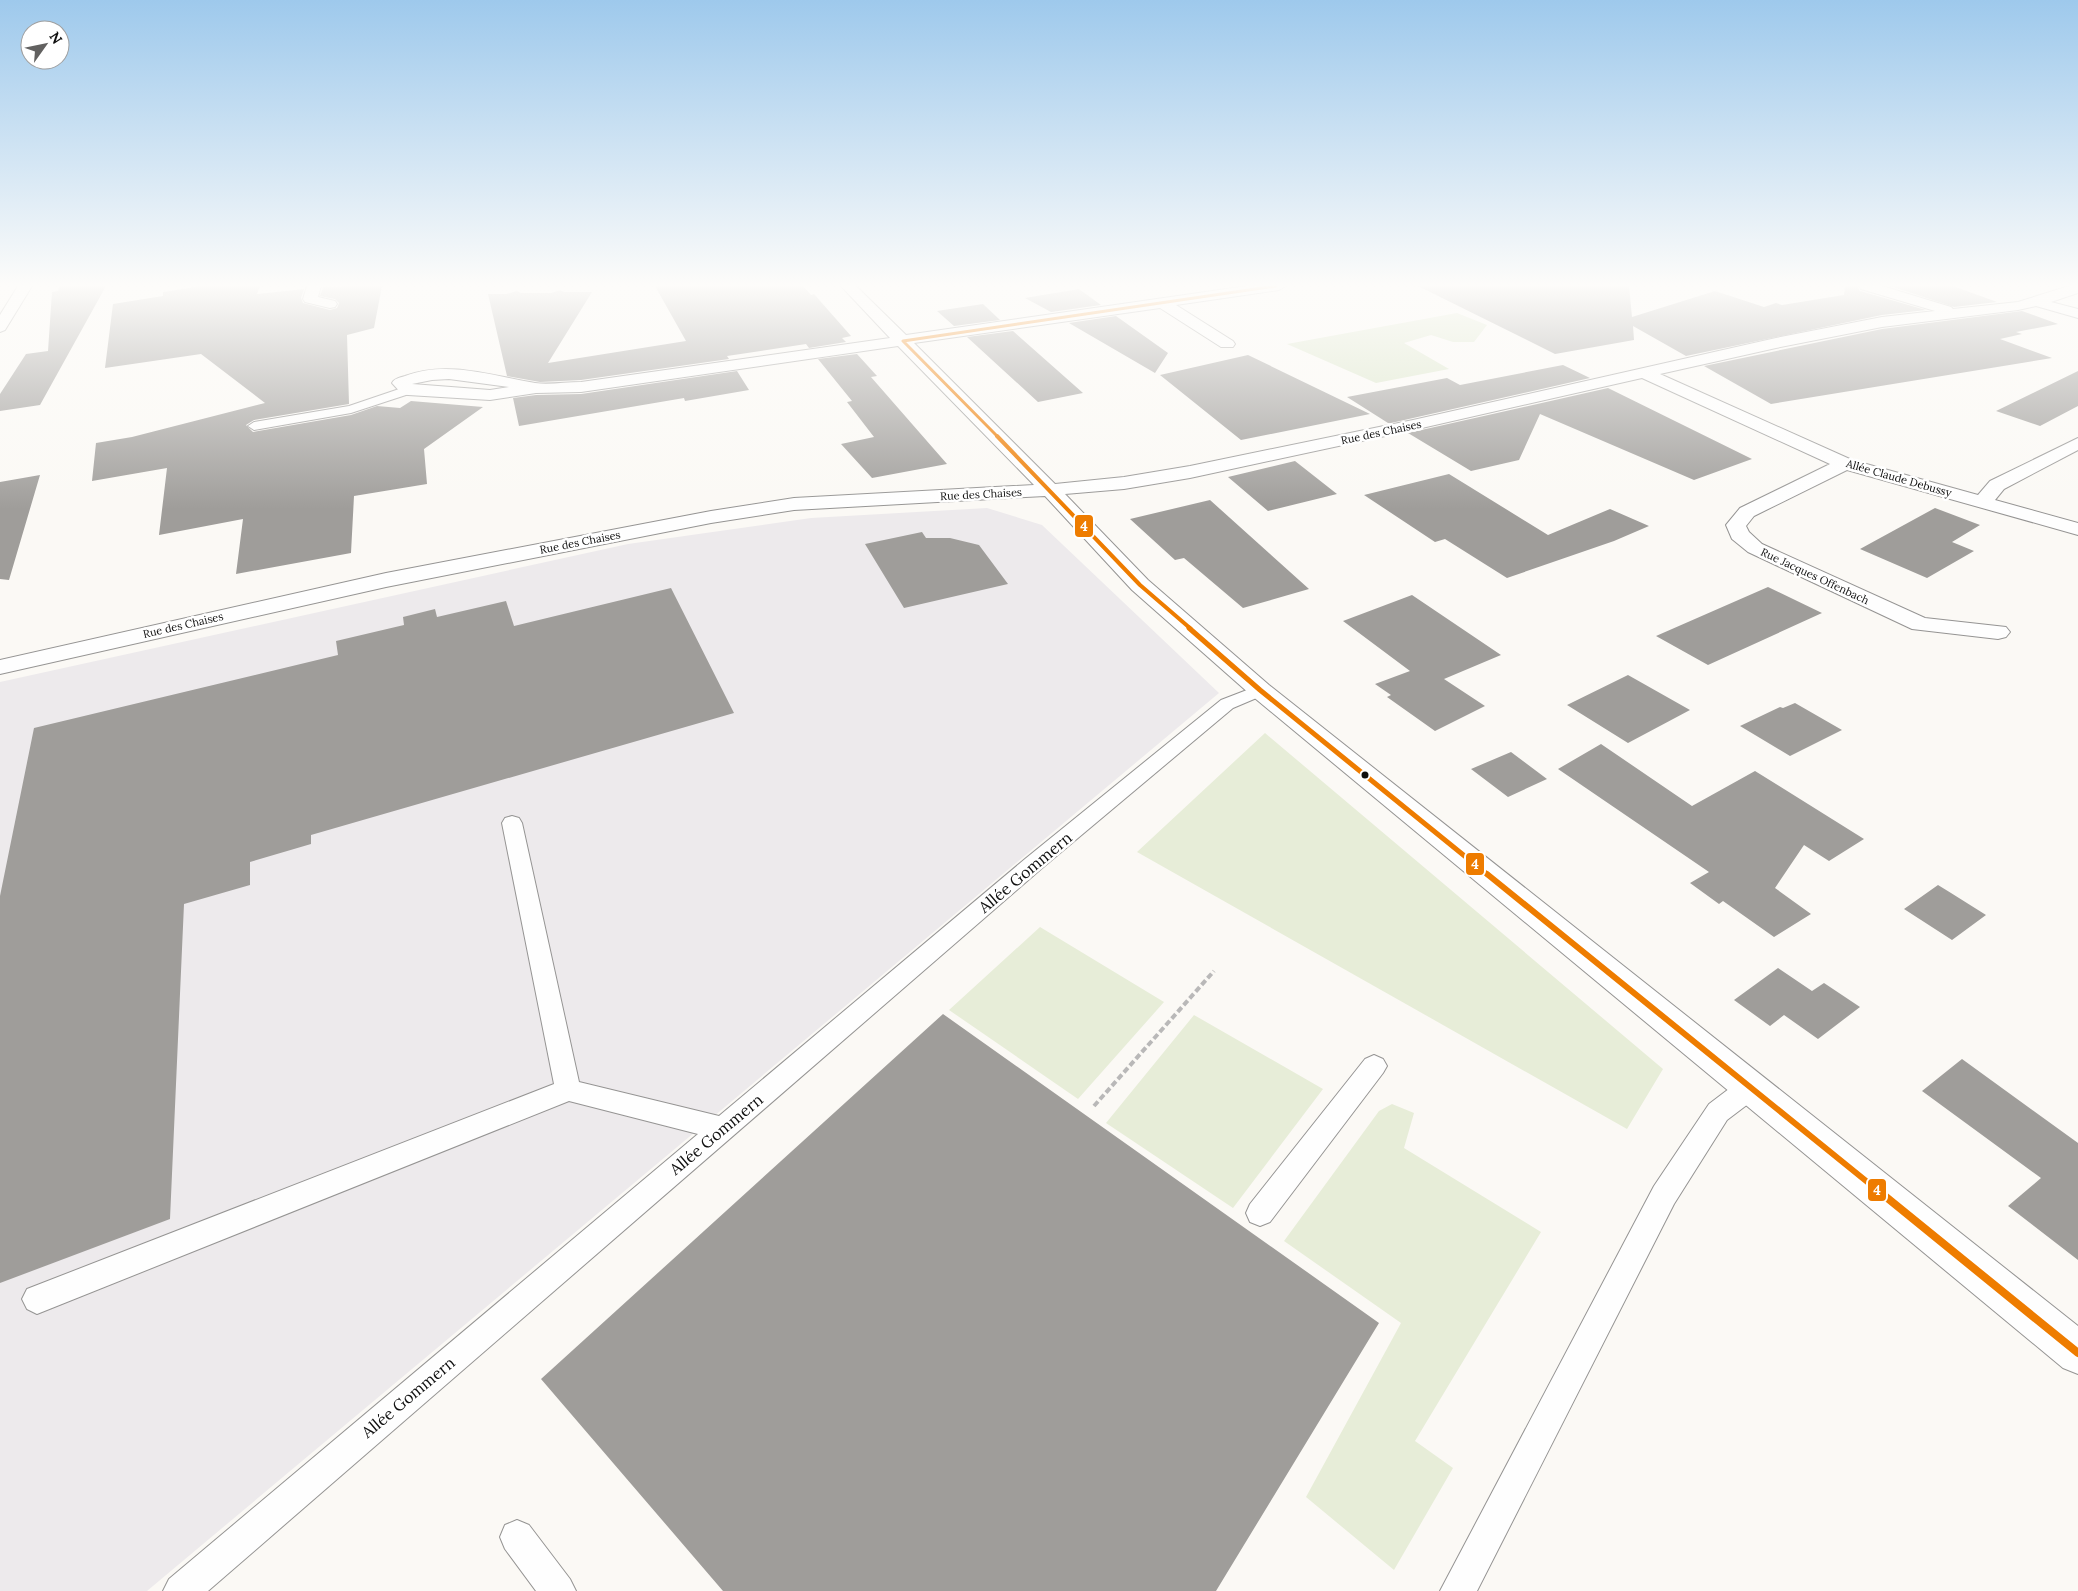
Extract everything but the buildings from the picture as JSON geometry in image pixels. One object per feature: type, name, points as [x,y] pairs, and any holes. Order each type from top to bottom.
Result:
[{"type":"street","points":[[408,390],[400,383],[412,377],[430,374],[503,380],[536,388],[581,387],[768,360]]},
{"type":"street","points":[[922,360],[1050,490],[1140,585],[1260,690],[2078,1353]]},
{"type":"street","name":"Rue des Chaises","points":[[0,667],[386,580],[711,517],[794,504],[1111,485],[1190,472],[1404,427],[1704,360]]},
{"type":"street","name":"Allée Claude Debussy","points":[[1644,373],[1845,464],[2078,528]]},
{"type":"street","points":[[1982,502],[1997,485],[2078,443]]},
{"type":"street","name":"Rue Jacques Offenbach","points":[[1845,464],[1747,512],[1736,525],[1739,535],[1755,548],[1920,624],[1998,632]]},
{"type":"lane","points":[[254,426],[351,409],[408,390]]},
{"type":"lane","name":"Allée Gommern","points":[[181,1591],[1033,864],[1226,704],[1260,690]]},
{"type":"lane","points":[[512,823],[568,1090]]},
{"type":"lane","points":[[1260,1213],[1374,1066]]},
{"type":"lane","points":[[1458,1591],[1664,1194],[1718,1112],[1751,1087]]},
{"type":"lane","points":[[37,1299],[568,1090],[723,1129]]},
{"type":"lane","points":[[516,1537],[558,1591]]},
{"type":"path","points":[[1094,1106],[1214,971]]},
{"type":"shaded area","points":[[987,508],[1042,525],[1219,693],[147,1591],[0,1591],[0,682],[628,544],[811,518]]},
{"type":"green space","points":[[1324,360],[1434,360],[1449,369],[1376,383]]},
{"type":"green space","points":[[1265,733],[1663,1069],[1627,1129],[1137,852]]},
{"type":"green space","points":[[1040,927],[1164,1002],[1078,1099],[949,1010]]},
{"type":"green space","points":[[1194,1015],[1323,1089],[1233,1208],[1106,1123]]},
{"type":"green space","points":[[1392,1104],[1414,1113],[1404,1148],[1541,1232],[1415,1441],[1453,1468],[1394,1570],[1306,1497],[1401,1323],[1284,1241],[1379,1111]]},
{"type":"transit line","name":"4","points":[[922,360],[1050,490],[1140,585],[1260,690],[2078,1353]]}]
